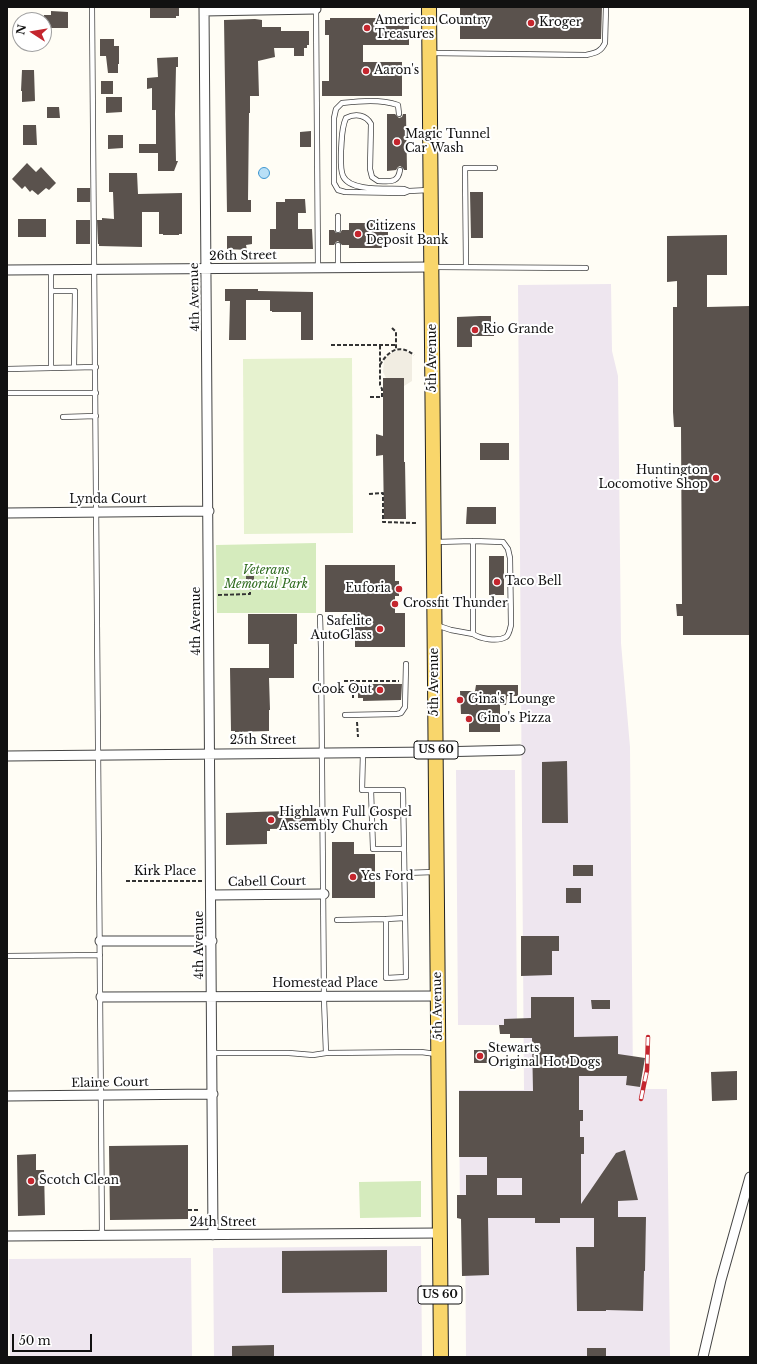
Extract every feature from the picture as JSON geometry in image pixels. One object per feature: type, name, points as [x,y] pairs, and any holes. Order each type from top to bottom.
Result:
[{"type":"main road","name":"5th Avenue","points":[[429,7],[441,1357]]},
{"type":"street","points":[[204,9],[316,8]]},
{"type":"street","name":"4th Avenue","points":[[204,9],[212,895],[213,1235]]},
{"type":"street","name":"26th Street","points":[[7,270],[432,267]]},
{"type":"street","name":"Lynda Court","points":[[7,513],[208,511]]},
{"type":"street","name":"25th Street","points":[[7,756],[520,750]]},
{"type":"street","name":"Cabell Court","points":[[212,895],[324,894]]},
{"type":"street","points":[[100,941],[212,941]]},
{"type":"street","name":"Homestead Place","points":[[101,997],[438,996]]},
{"type":"street","name":"Elaine Court","points":[[7,1096],[213,1094]]},
{"type":"street","points":[[703,1357],[723,1273],[750,1177]]},
{"type":"street","name":"24th Street","points":[[7,1236],[440,1233]]},
{"type":"lane","points":[[92,7],[102,1236]]},
{"type":"lane","points":[[430,53],[586,55],[595,53],[606,43],[606,7]]},
{"type":"lane","points":[[316,8],[318,268]]},
{"type":"lane","points":[[399,114],[398,105],[388,102],[374,101],[342,103],[336,109],[334,118],[334,183],[338,190],[345,192],[404,194],[409,191]]},
{"type":"lane","points":[[400,170],[399,177],[396,180],[378,181],[372,177],[370,169],[371,124],[364,116],[351,116],[346,118],[342,126],[341,166],[343,176],[347,182],[354,186],[363,187],[404,189],[409,191],[431,190]]},
{"type":"lane","points":[[466,267],[465,168],[495,168]]},
{"type":"lane","points":[[338,216],[338,230]]},
{"type":"lane","points":[[338,245],[338,267]]},
{"type":"lane","points":[[432,267],[586,268]]},
{"type":"lane","points":[[51,270],[51,368]]},
{"type":"lane","points":[[51,291],[75,291],[74,367]]},
{"type":"lane","points":[[7,369],[96,367]]},
{"type":"lane","points":[[7,393],[96,393]]},
{"type":"lane","points":[[63,417],[96,416]]},
{"type":"lane","points":[[473,541],[474,634]]},
{"type":"lane","points":[[434,542],[503,542],[508,550],[510,558],[511,625],[509,633],[506,637],[499,639],[486,639],[478,637],[474,634],[451,630],[435,624]]},
{"type":"lane","points":[[320,617],[324,996],[326,1053]]},
{"type":"lane","points":[[345,715],[401,713],[405,707],[406,664]]},
{"type":"lane","points":[[363,753],[362,790],[403,790],[406,977],[386,978],[386,919]]},
{"type":"lane","points":[[371,790],[373,849],[404,850]]},
{"type":"lane","points":[[404,873],[437,872]]},
{"type":"lane","points":[[337,920],[405,918]]},
{"type":"lane","points":[[7,956],[100,955]]},
{"type":"lane","points":[[212,1053],[251,1052],[313,1054],[421,1052],[438,1054]]},
{"type":"path","points":[[392,328],[396,332],[396,349]]},
{"type":"path","points":[[331,345],[396,345]]},
{"type":"path","points":[[370,398],[382,397],[382,389],[380,385],[380,345]]},
{"type":"path","points":[[380,366],[386,356],[391,351],[396,349],[408,350],[414,355]]},
{"type":"path","points":[[370,494],[383,493],[383,522],[416,522]]},
{"type":"path","points":[[217,595],[250,594],[250,584]]},
{"type":"path","points":[[353,698],[352,687],[355,687],[355,681]]},
{"type":"path","points":[[344,682],[400,681]]},
{"type":"path","points":[[356,721],[358,736]]},
{"type":"path","name":"Kirk Place","points":[[126,881],[204,881]]},
{"type":"path","points":[[188,1210],[200,1210]]},
{"type":"shaded area","points":[[611,284],[612,351],[618,376],[621,643],[630,747],[633,1082],[643,1083],[643,1089],[667,1089],[670,1357],[466,1357],[465,1217],[460,1217],[459,1090],[524,1090],[518,285]]},
{"type":"shaded area","points":[[402,350],[412,354],[412,381],[404,386],[404,378],[386,378],[383,372],[384,361],[387,356],[396,351]]},
{"type":"shaded area","points":[[456,770],[515,770],[517,1025],[458,1025]]},
{"type":"shaded area","points":[[421,1246],[422,1357],[214,1357],[213,1248]]},
{"type":"shaded area","points":[[191,1258],[192,1357],[10,1357],[9,1259]]},
{"type":"green space","points":[[352,358],[353,533],[244,534],[243,359]]},
{"type":"green space","name":"Veterans Memorial Park","points":[[316,543],[316,613],[217,613],[216,545]]},
{"type":"green space","points":[[421,1181],[421,1217],[360,1218],[359,1182]]},
{"type":"water","points":[[264,167],[268,169],[270,173],[268,177],[264,179],[260,177],[258,173],[260,169]]},
{"type":"building","points":[[150,7],[179,7],[179,16],[176,16],[176,18],[150,18]]},
{"type":"building","name":"Kroger","points":[[460,7],[602,7],[601,39],[460,39]]},
{"type":"building","points":[[51,12],[68,12],[68,28],[52,28]]},
{"type":"building","points":[[330,18],[409,19],[409,45],[363,45],[363,62],[402,62],[402,96],[322,96],[322,81],[329,81],[329,35],[325,35],[325,20],[330,20]]},
{"type":"building","points":[[224,20],[262,20],[262,27],[281,27],[281,31],[309,31],[309,45],[307,45],[307,48],[304,48],[304,56],[294,56],[294,48],[274,48],[275,57],[258,61],[259,96],[250,96],[249,113],[248,200],[251,200],[251,212],[227,212]]},
{"type":"building","points":[[100,39],[114,39],[114,46],[119,46],[118,73],[108,73],[106,56],[100,56]]},
{"type":"building","points":[[178,57],[178,67],[176,67],[175,114],[176,161],[178,161],[174,171],[158,171],[158,153],[139,153],[139,144],[156,144],[156,110],[152,110],[152,88],[147,89],[147,78],[158,77],[157,58]]},
{"type":"building","points":[[22,70],[34,70],[35,101],[22,102]]},
{"type":"building","points":[[101,81],[113,81],[113,94],[101,94]]},
{"type":"building","points":[[106,97],[122,97],[122,112],[106,113]]},
{"type":"building","points":[[47,107],[59,107],[60,118],[47,118]]},
{"type":"building","name":"Magic Tunnel Car Wash","points":[[387,114],[395,114],[399,118],[402,117],[403,114],[406,114],[407,170],[404,170],[400,166],[396,170],[387,171]]},
{"type":"building","points":[[23,125],[36,125],[37,145],[23,145]]},
{"type":"building","points":[[311,131],[311,147],[300,147],[300,132]]},
{"type":"building","points":[[108,135],[123,135],[123,148],[108,149]]},
{"type":"building","points":[[27,163],[36,172],[41,167],[56,183],[49,190],[46,188],[38,195],[32,190],[30,192],[25,186],[22,189],[12,179]]},
{"type":"building","points":[[109,173],[137,173],[138,194],[182,193],[182,234],[159,234],[159,212],[142,212],[142,247],[99,246],[97,220],[102,220],[102,218],[114,219],[113,192],[109,192]]},
{"type":"building","points":[[77,188],[90,188],[90,202],[77,202]]},
{"type":"building","points":[[470,192],[483,192],[483,238],[471,238]]},
{"type":"building","points":[[285,199],[305,199],[306,213],[298,213],[298,229],[312,229],[313,249],[270,249],[270,229],[276,229],[276,202],[285,202]]},
{"type":"building","points":[[18,219],[46,219],[46,237],[18,237]]},
{"type":"building","points":[[76,220],[90,220],[90,244],[76,244]]},
{"type":"building","name":"Citizens Deposit Bank","points":[[349,223],[388,223],[388,248],[349,248],[349,245],[342,245],[338,241],[334,245],[329,245],[329,230],[334,230],[336,233],[340,233],[342,230],[349,230]]},
{"type":"building","name":"Huntington Locomotive Shop","points":[[727,235],[727,275],[707,275],[707,307],[750,306],[750,635],[683,635],[683,616],[677,616],[676,604],[682,604],[681,427],[674,427],[673,412],[673,307],[677,307],[677,281],[667,282],[667,236]]},
{"type":"building","points":[[227,236],[252,236],[252,244],[246,245],[247,250],[227,249]]},
{"type":"building","points":[[225,289],[313,292],[313,340],[301,340],[301,312],[272,312],[270,311],[270,300],[246,300],[246,340],[229,340],[230,301],[225,301]]},
{"type":"building","name":"Rio Grande","points":[[491,316],[491,324],[494,324],[494,336],[472,336],[472,347],[457,347],[457,317]]},
{"type":"building","points":[[383,378],[404,378],[406,519],[384,519],[383,455],[376,456],[376,434],[383,436]]},
{"type":"building","points":[[480,443],[509,443],[509,460],[480,460]]},
{"type":"building","points":[[467,507],[496,507],[496,524],[466,524]]},
{"type":"building","name":"Taco Bell","points":[[489,556],[504,556],[504,595],[489,595]]},
{"type":"building","points":[[325,565],[395,565],[395,581],[399,581],[399,596],[395,596],[395,613],[405,613],[405,647],[355,647],[355,612],[325,612]]},
{"type":"building","points":[[246,576],[254,576],[254,584],[246,585]]},
{"type":"building","points":[[248,614],[297,614],[297,644],[294,644],[294,678],[269,678],[269,731],[231,731],[230,668],[269,668],[269,644],[248,644]]},
{"type":"building","name":"Cook Out","points":[[402,684],[401,700],[363,701],[363,698],[358,698],[358,685]]},
{"type":"building","points":[[476,685],[518,685],[518,696],[507,696],[506,705],[500,705],[500,732],[469,732],[469,714],[461,714],[460,691],[475,691]]},
{"type":"building","points":[[567,761],[568,823],[542,823],[542,762]]},
{"type":"building","name":"Highlawn Full Gospel Assembly Church","points":[[316,810],[316,828],[270,829],[270,831],[267,831],[267,844],[226,845],[226,813]]},
{"type":"building","name":"Yes Ford","points":[[332,842],[354,842],[354,854],[375,854],[375,898],[332,898]]},
{"type":"building","points":[[573,865],[593,865],[593,876],[573,876]]},
{"type":"building","points":[[566,888],[581,888],[581,903],[566,903]]},
{"type":"building","points":[[521,936],[559,936],[559,951],[552,951],[552,975],[521,976]]},
{"type":"building","points":[[531,997],[574,997],[574,1037],[618,1036],[618,1054],[645,1058],[640,1087],[626,1085],[627,1076],[579,1076],[579,1110],[583,1110],[583,1121],[580,1121],[580,1137],[584,1137],[584,1154],[581,1154],[581,1204],[616,1153],[625,1150],[638,1200],[618,1201],[618,1217],[646,1217],[643,1311],[577,1311],[576,1247],[594,1247],[594,1218],[560,1218],[560,1223],[535,1223],[535,1218],[488,1218],[489,1275],[462,1276],[461,1219],[457,1218],[457,1195],[466,1195],[466,1175],[487,1175],[487,1157],[459,1157],[459,1091],[533,1091],[532,1038],[510,1038],[510,1034],[500,1034],[499,1025],[504,1025],[504,1019],[531,1018]],"holes":[[[497,1178],[522,1178],[522,1195],[497,1195]]]},
{"type":"building","points":[[591,1000],[610,1000],[610,1009],[592,1009]]},
{"type":"building","name":"Stewarts Original Hot Dogs","points":[[474,1050],[487,1050],[487,1063],[474,1063]]},
{"type":"building","points":[[737,1071],[737,1100],[712,1101],[711,1072]]},
{"type":"building","points":[[188,1145],[188,1219],[110,1220],[109,1146]]},
{"type":"building","name":"Scotch Clean","points":[[36,1154],[36,1170],[44,1170],[45,1215],[18,1216],[17,1155]]},
{"type":"building","points":[[387,1250],[387,1292],[282,1293],[282,1251]]},
{"type":"building","points":[[274,1345],[274,1357],[232,1357],[232,1346]]},
{"type":"building","points":[[587,1348],[606,1348],[606,1357],[587,1357]]},
{"type":"railway","points":[[641,1099],[647,1070],[648,1037]]},
{"type":"place","name":"Kroger","points":[[531,23]]},
{"type":"place","name":"American Country Treasures","points":[[367,28]]},
{"type":"place","name":"Aaron's","points":[[366,71]]},
{"type":"place","name":"Magic Tunnel Car Wash","points":[[397,142]]},
{"type":"place","name":"Citizens Deposit Bank","points":[[358,234]]},
{"type":"place","name":"Rio Grande","points":[[475,330]]},
{"type":"place","name":"Huntington Locomotive Shop","points":[[716,478]]},
{"type":"place","name":"Taco Bell","points":[[497,582]]},
{"type":"place","name":"Euforia","points":[[399,589]]},
{"type":"place","name":"Crossfit Thunder","points":[[395,604]]},
{"type":"place","name":"Safelite AutoGlass","points":[[380,629]]},
{"type":"place","name":"Cook Out","points":[[380,690]]},
{"type":"place","name":"Gina's Lounge","points":[[460,700]]},
{"type":"place","name":"Gino's Pizza","points":[[469,719]]},
{"type":"place","name":"Highlawn Full Gospel Assembly Church","points":[[271,820]]},
{"type":"place","name":"Yes Ford","points":[[353,877]]},
{"type":"place","name":"Stewarts Original Hot Dogs","points":[[480,1056]]},
{"type":"place","name":"Scotch Clean","points":[[31,1181]]}]
